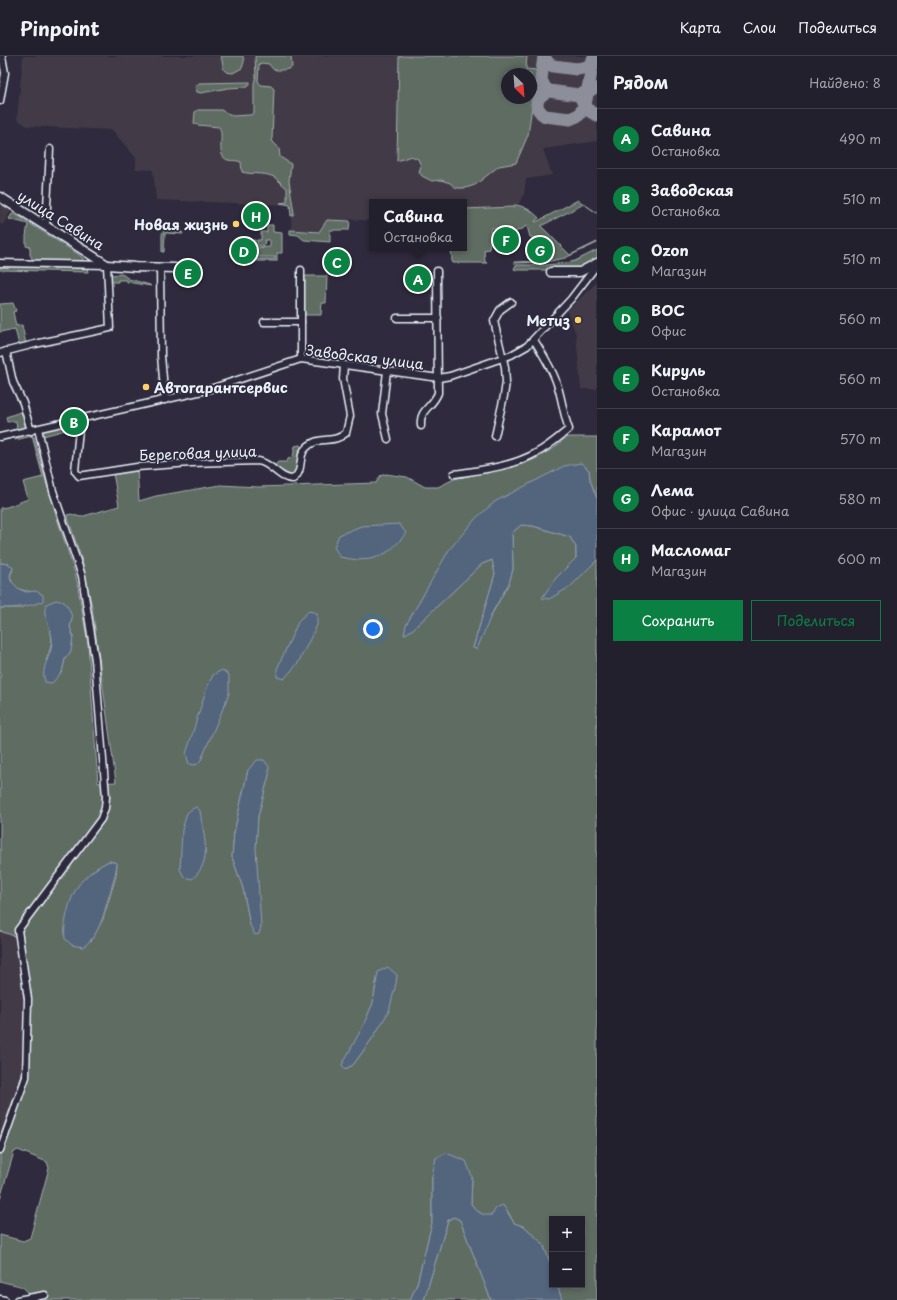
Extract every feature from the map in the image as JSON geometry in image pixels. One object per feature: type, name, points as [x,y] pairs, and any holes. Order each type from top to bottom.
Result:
[{"type":"main road","name":"улица Савина","points":[[0,197],[107,265],[175,268]]},
{"type":"main road","points":[[551,272],[580,272],[597,264]]},
{"type":"street","points":[[0,101],[2,56]]},
{"type":"street","points":[[46,226],[50,149]]},
{"type":"street","name":"улица Савина","points":[[0,263],[107,265]]},
{"type":"street","name":"Заводская улица","points":[[0,437],[207,390],[301,359],[439,378],[450,376],[520,352],[534,340],[571,299],[597,264]]},
{"type":"street","points":[[31,430],[23,403],[13,382],[3,352],[110,328],[107,265]]},
{"type":"street","points":[[160,267],[161,356],[165,400]]},
{"type":"street","points":[[301,270],[301,359]]},
{"type":"street","points":[[420,426],[421,416],[434,401],[438,393],[437,271]]},
{"type":"street","points":[[495,436],[506,382],[505,367],[494,321],[500,310],[511,302]]},
{"type":"street","points":[[397,318],[438,318]]},
{"type":"street","points":[[264,322],[301,322]]},
{"type":"street","points":[[454,474],[487,469],[514,462],[535,454],[569,430],[564,417],[556,381],[534,340]]},
{"type":"street","name":"Береговая улица","points":[[80,419],[75,471],[79,476],[137,467],[191,463],[258,462],[265,463],[286,479],[293,479],[300,472],[303,451],[307,447],[320,440],[332,440],[341,437],[346,433],[350,416],[343,379],[344,365]]},
{"type":"street","points":[[387,371],[382,414],[388,439]]},
{"type":"street","points":[[0,1150],[26,1078],[28,999],[18,930],[101,819],[105,808],[106,796],[95,660],[82,576],[53,491],[38,429]]},
{"type":"street","points":[[17,1300],[45,1295]]},
{"type":"street","points":[[0,1299],[5,1300]]},
{"type":"shaded area","points":[[23,56],[597,56],[597,141],[543,149],[552,175],[526,179],[524,194],[518,205],[514,205],[510,229],[491,228],[491,242],[467,231],[467,199],[369,199],[369,221],[348,219],[348,222],[327,221],[320,234],[292,231],[290,205],[156,200],[153,170],[136,169],[136,158],[112,130],[27,126],[17,119]]},
{"type":"shaded area","points":[[0,201],[12,209],[3,224],[0,224]]},
{"type":"shaded area","points":[[597,282],[597,389],[581,389],[576,334],[567,311]]},
{"type":"shaded area","points":[[0,931],[17,937],[27,1013],[22,1075],[0,1137]]},
{"type":"green space","points":[[221,56],[243,56],[244,62],[242,68],[233,73],[226,72],[224,70]]},
{"type":"green space","points":[[255,56],[291,56],[292,67],[286,69],[275,70],[272,69],[269,64],[261,63],[259,65],[258,81],[261,85],[271,86],[274,89],[272,139],[279,148],[280,157],[291,164],[289,181],[294,213],[291,216],[290,205],[280,203],[287,202],[287,188],[284,185],[270,175],[242,172],[241,162],[224,158],[221,150],[221,131],[219,127],[198,125],[194,123],[195,112],[198,110],[221,110],[233,116],[250,115],[254,113],[254,83],[256,77]]},
{"type":"green space","points":[[399,56],[527,56],[526,68],[501,68],[501,104],[532,104],[528,135],[516,163],[499,166],[475,185],[466,188],[456,188],[450,183],[441,180],[432,181],[422,176],[419,172],[421,166],[418,159],[411,156],[397,161]]},
{"type":"green space","points":[[250,82],[250,85],[247,87],[228,88],[201,93],[197,92],[195,87],[199,83]]},
{"type":"green space","points":[[578,200],[584,204],[541,226],[570,255],[597,243],[565,258],[546,262],[514,263],[542,261],[551,255],[552,249],[546,239],[530,237],[527,226],[512,234],[509,229],[491,228],[489,249],[484,250],[485,262],[487,263],[453,263],[452,261],[451,251],[467,251],[467,209],[514,207],[514,205],[517,205],[528,209],[537,216],[539,218],[535,221],[536,222]]},
{"type":"green space","points":[[12,214],[15,214],[78,254],[83,258],[83,262],[33,260],[30,255],[30,247],[26,246],[28,224],[9,219]]},
{"type":"green space","points":[[327,220],[350,221],[349,230],[330,230],[330,242],[304,240],[298,235],[290,234],[290,230],[319,232]]},
{"type":"green space","points":[[267,225],[273,225],[273,232],[282,233],[282,253],[277,253],[277,261],[253,261],[253,259],[275,259],[275,257],[256,257],[256,248],[270,247],[270,240],[265,240],[264,246],[257,246],[257,240],[261,240],[261,232],[267,232]]},
{"type":"green space","points":[[164,230],[182,232],[183,234],[165,233],[164,252],[162,252],[162,234]]},
{"type":"green space","points":[[255,240],[255,247],[243,247],[241,250],[241,256],[239,256],[239,242]]},
{"type":"green space","points":[[597,250],[597,260],[574,270],[514,269],[516,265],[545,265],[575,261]]},
{"type":"green space","points":[[0,265],[87,267],[88,272],[0,270]]},
{"type":"green space","points":[[122,274],[129,279],[151,286],[127,282],[127,280],[111,282],[111,275]]},
{"type":"green space","points":[[306,276],[327,276],[326,303],[322,303],[321,315],[303,315],[303,280]]},
{"type":"green space","points":[[13,303],[16,311],[13,312],[16,326],[22,325],[26,344],[19,345],[15,329],[0,332],[0,304]]},
{"type":"green space","points":[[23,411],[26,429],[9,433],[9,431],[17,429],[16,421],[7,422],[6,417]]},
{"type":"green space","points":[[75,423],[77,427],[43,436],[43,431]]},
{"type":"green space","points":[[30,434],[34,437],[48,489],[50,491],[56,515],[76,576],[88,644],[98,783],[116,782],[92,607],[82,561],[67,515],[71,514],[80,517],[119,506],[113,473],[137,468],[139,501],[156,496],[220,485],[258,487],[376,483],[380,476],[386,474],[407,477],[425,487],[438,487],[454,479],[513,467],[535,459],[569,437],[597,437],[597,499],[590,480],[589,470],[581,463],[404,634],[413,629],[482,564],[492,560],[495,574],[473,648],[509,583],[513,569],[512,533],[521,525],[533,526],[570,537],[576,547],[576,558],[555,579],[570,587],[597,560],[597,1300],[562,1300],[558,1288],[585,1288],[585,1216],[549,1216],[549,1260],[543,1244],[525,1227],[514,1223],[508,1212],[485,1216],[476,1210],[471,1204],[472,1177],[432,1176],[432,1223],[417,1284],[410,1300],[30,1300],[29,1295],[20,1286],[0,1281],[0,1235],[23,1241],[30,1238],[49,1168],[47,1162],[18,1150],[14,1152],[0,1199],[0,1137],[22,1075],[27,1013],[17,937],[0,931],[0,608],[22,608],[43,595],[19,589],[12,582],[10,575],[13,568],[9,564],[0,563],[0,508],[28,499],[23,482],[43,477],[32,436],[15,440],[15,438]],"holes":[[[45,613],[72,617],[70,627],[73,636],[71,651],[65,659],[62,672],[46,661],[51,647],[52,637]],[[248,770],[269,775],[258,816],[250,925],[243,888],[232,857],[234,833]],[[109,861],[117,863],[116,876],[103,919],[91,941],[95,869]],[[376,983],[374,1036],[353,1065],[345,1069],[373,1003]]]},
{"type":"green space","points":[[300,445],[299,464],[294,477],[286,476],[275,465],[278,462],[287,462],[288,459],[293,457],[295,446]]},
{"type":"green space","points":[[454,1217],[460,1220],[491,1300],[424,1300],[448,1220]]},
{"type":"water","points":[[581,463],[589,470],[590,480],[597,499],[597,560],[570,587],[549,599],[542,598],[555,579],[576,558],[576,547],[570,537],[533,526],[521,525],[512,533],[513,569],[509,583],[493,611],[477,649],[473,648],[495,574],[492,560],[482,564],[413,629],[404,635],[406,625],[449,550],[476,518],[496,501],[564,466]]},
{"type":"water","points":[[399,524],[406,533],[392,548],[378,557],[361,560],[340,557],[334,547],[339,535],[361,526]]},
{"type":"water","points":[[0,563],[9,564],[13,568],[10,575],[11,581],[19,589],[26,592],[36,591],[43,595],[43,601],[22,607],[0,608]]},
{"type":"water","points":[[56,600],[64,602],[69,609],[72,617],[70,627],[73,636],[71,651],[65,659],[62,672],[52,683],[45,682],[44,676],[52,643],[45,611],[46,604]]},
{"type":"water","points":[[309,611],[317,613],[317,625],[298,663],[284,679],[277,677],[277,669],[299,620]]},
{"type":"water","points":[[222,670],[229,675],[229,694],[201,760],[196,765],[189,764],[186,754],[206,690],[213,675]]},
{"type":"water","points":[[257,760],[264,760],[269,767],[269,775],[258,816],[256,848],[261,926],[259,934],[255,935],[250,925],[243,888],[232,857],[234,833],[248,770]]},
{"type":"water","points":[[197,807],[200,811],[205,838],[205,856],[199,872],[192,879],[184,877],[180,869],[182,830],[187,813]]},
{"type":"water","points":[[109,861],[117,863],[114,880],[97,931],[89,942],[83,947],[72,945],[65,939],[65,933],[69,905],[75,891],[88,875],[96,868]]},
{"type":"water","points":[[388,967],[397,975],[389,1011],[374,1036],[353,1065],[345,1069],[342,1065],[363,1026],[373,1003],[378,972]]},
{"type":"water","points":[[446,1153],[466,1161],[472,1177],[471,1204],[475,1209],[480,1213],[492,1215],[496,1208],[503,1205],[514,1223],[525,1227],[543,1244],[549,1260],[549,1288],[558,1288],[562,1300],[491,1300],[460,1220],[454,1217],[448,1220],[424,1300],[410,1300],[417,1284],[432,1223],[432,1176],[436,1158]]},
{"type":"taxiway","points":[[544,56],[541,80],[545,88],[549,91],[579,95],[594,88]]},
{"type":"taxiway","points":[[549,91],[541,96],[537,102],[538,109],[541,113],[545,116],[570,119],[579,115],[585,105],[594,56]]},
{"type":"taxiway","points":[[544,57],[549,64],[553,66],[577,69],[588,67],[594,59]]},
{"type":"taxiway","points":[[582,100],[590,111],[597,115]]},
{"type":"place","name":"Масломаг","points":[[256,216]]},
{"type":"place","name":"Новая жизнь","points":[[236,224]]},
{"type":"place","name":"Карамот","points":[[506,240]]},
{"type":"place","name":"Лема","points":[[540,250]]},
{"type":"place","name":"ВОС","points":[[244,251]]},
{"type":"place","name":"Ozon","points":[[337,262]]},
{"type":"place","name":"Кируль","points":[[188,273]]},
{"type":"place","name":"Савина","points":[[418,279]]},
{"type":"place","name":"Метиз","points":[[578,320]]},
{"type":"place","name":"Автогарантсервис","points":[[146,387]]},
{"type":"place","name":"Заводская","points":[[74,422]]}]
